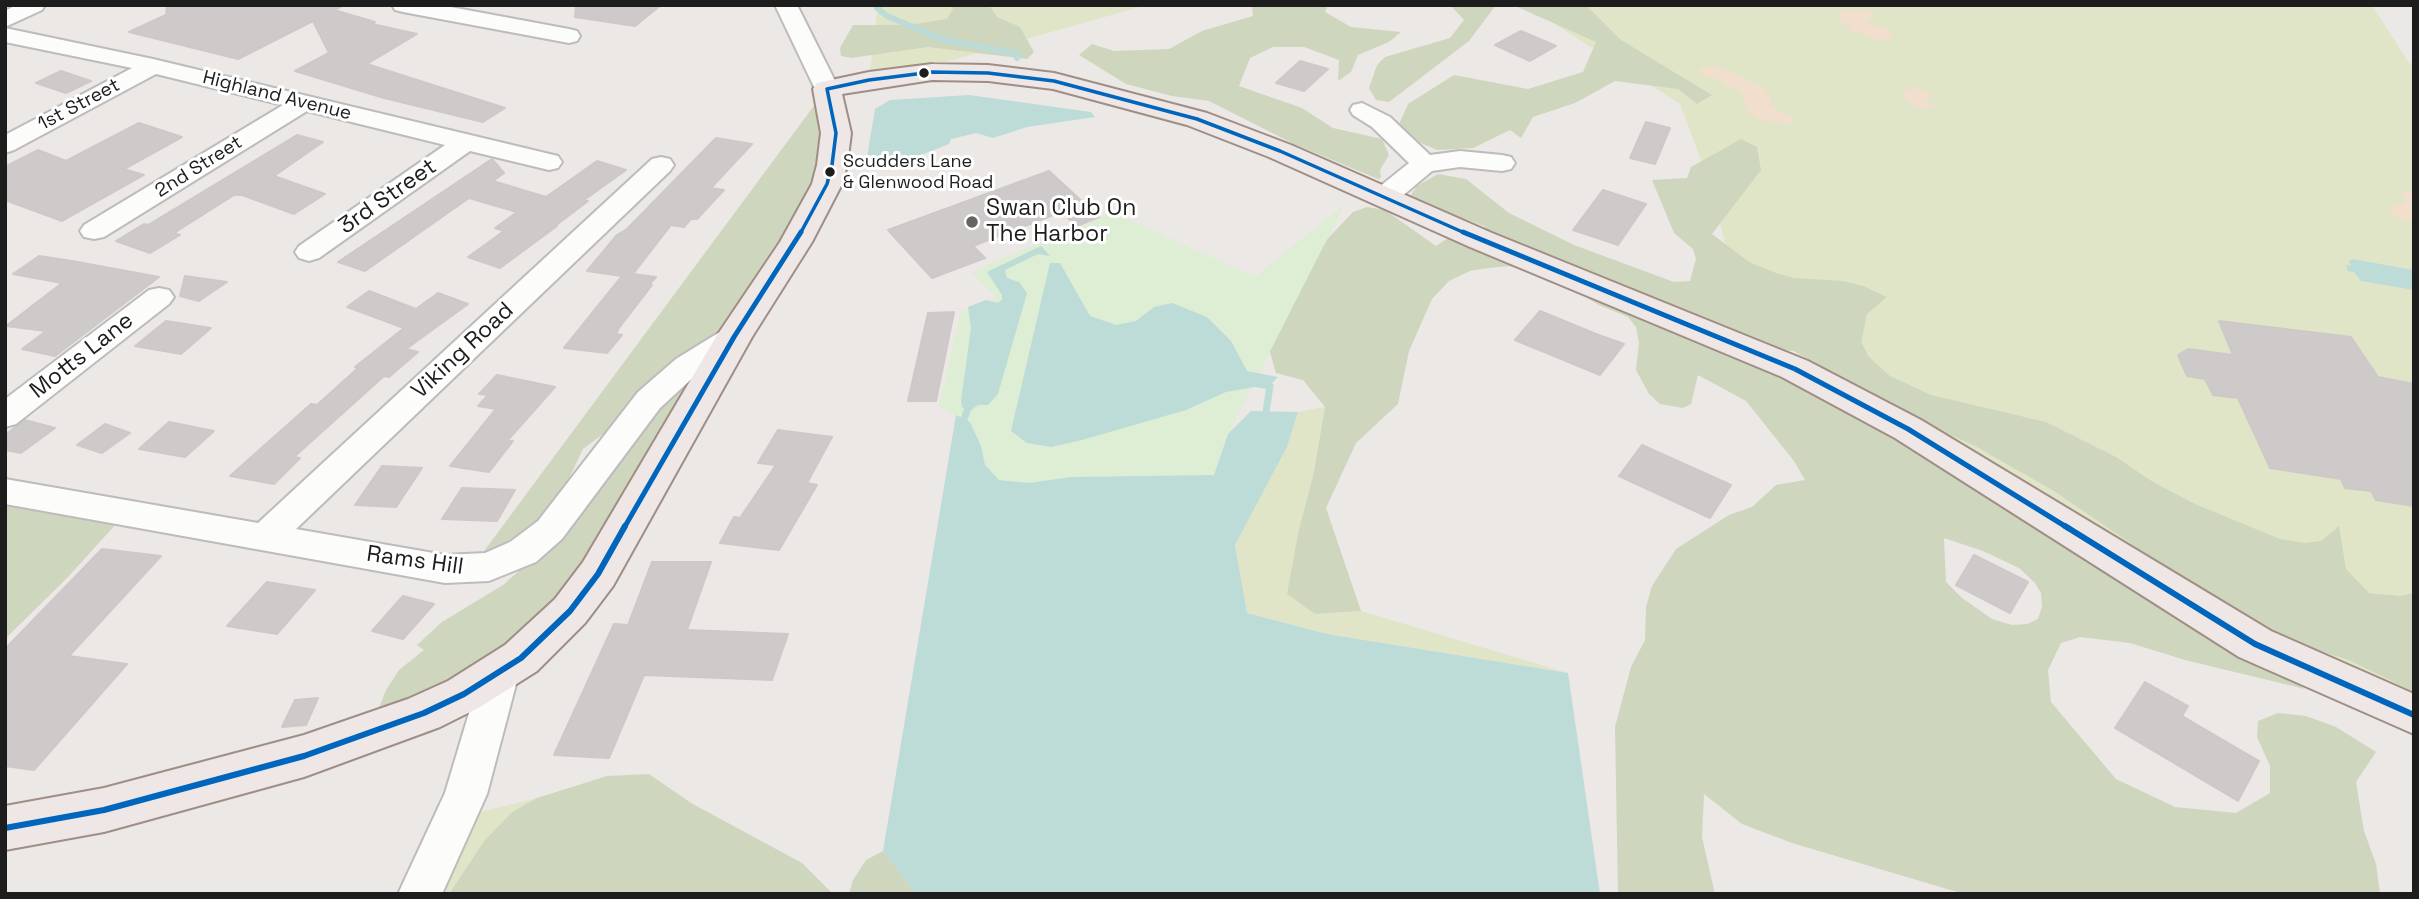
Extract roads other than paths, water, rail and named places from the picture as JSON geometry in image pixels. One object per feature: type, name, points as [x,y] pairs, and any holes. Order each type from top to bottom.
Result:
[{"type":"main road","points":[[5,828],[104,810],[304,756],[424,713],[500,673],[549,633],[585,592],[630,522],[734,337],[796,242],[827,184],[832,165],[836,133],[827,89],[869,79],[932,72],[988,73],[1054,81],[1197,119],[1280,151],[1481,240],[1743,347],[1841,393],[1929,442],[2255,644],[2376,701],[2414,715]]},
{"type":"street","points":[[5,20],[34,5]]},
{"type":"street","points":[[403,5],[569,36]]},
{"type":"street","points":[[786,5],[827,89]]},
{"type":"street","name":"Highland Avenue","points":[[5,35],[153,66],[549,162]]},
{"type":"street","name":"1st Street","points":[[5,145],[153,66]]},
{"type":"street","name":"2nd Street","points":[[94,231],[303,103]]},
{"type":"street","points":[[1362,110],[1381,122],[1424,164]]},
{"type":"street","name":"3rd Street","points":[[309,252],[466,142]]},
{"type":"street","points":[[1384,197],[1424,164],[1460,159],[1502,163]]},
{"type":"street","name":"Viking Road","points":[[265,537],[661,165]]},
{"type":"street","name":"Motts Lane","points":[[5,416],[159,297]]},
{"type":"street","name":"Rams Hill","points":[[5,491],[445,569],[471,570],[507,561],[551,530],[649,400],[687,366],[734,337]]},
{"type":"street","points":[[420,894],[466,794],[500,673]]},
{"type":"water","points":[[969,95],[1091,112],[1095,117],[1027,127],[993,138],[976,133],[951,139],[949,144],[926,153],[876,169],[868,169],[866,164],[875,109],[890,100]]},
{"type":"water","points":[[1041,246],[1050,256],[1038,254],[1005,270],[1007,278],[1019,282],[1027,293],[998,394],[988,405],[978,405],[970,411],[962,407],[961,401],[971,328],[968,307],[986,300],[997,303],[1002,300],[1002,295],[987,272]]},
{"type":"water","points":[[2352,259],[2414,270],[2414,290],[2361,281],[2354,272],[2348,271],[2346,265],[2351,266],[2349,261]]},
{"type":"water","points":[[1050,263],[1060,263],[1090,316],[1116,325],[1136,321],[1154,307],[1172,303],[1207,317],[1231,341],[1247,371],[1278,377],[1271,384],[1226,392],[1186,410],[1082,440],[1051,447],[1027,443],[1011,431]]},
{"type":"water","points":[[1251,411],[1298,412],[1287,447],[1235,545],[1247,613],[1327,634],[1568,673],[1600,894],[916,894],[883,851],[956,415],[970,422],[981,446],[985,465],[999,480],[1029,483],[1071,477],[1214,475],[1228,434]]},
{"type":"waterway","points":[[880,5],[877,8],[887,16],[944,40],[1019,54],[1017,58]]},
{"type":"waterway","points":[[1254,383],[1270,386],[1266,412]]},
{"type":"waterway","points":[[966,428],[964,419],[971,400]]},
{"type":"place","name":"Scudders Lane & Glenwood Road","points":[[830,172]]},
{"type":"place","name":"Swan Club On The Harbor","points":[[972,222]]}]
